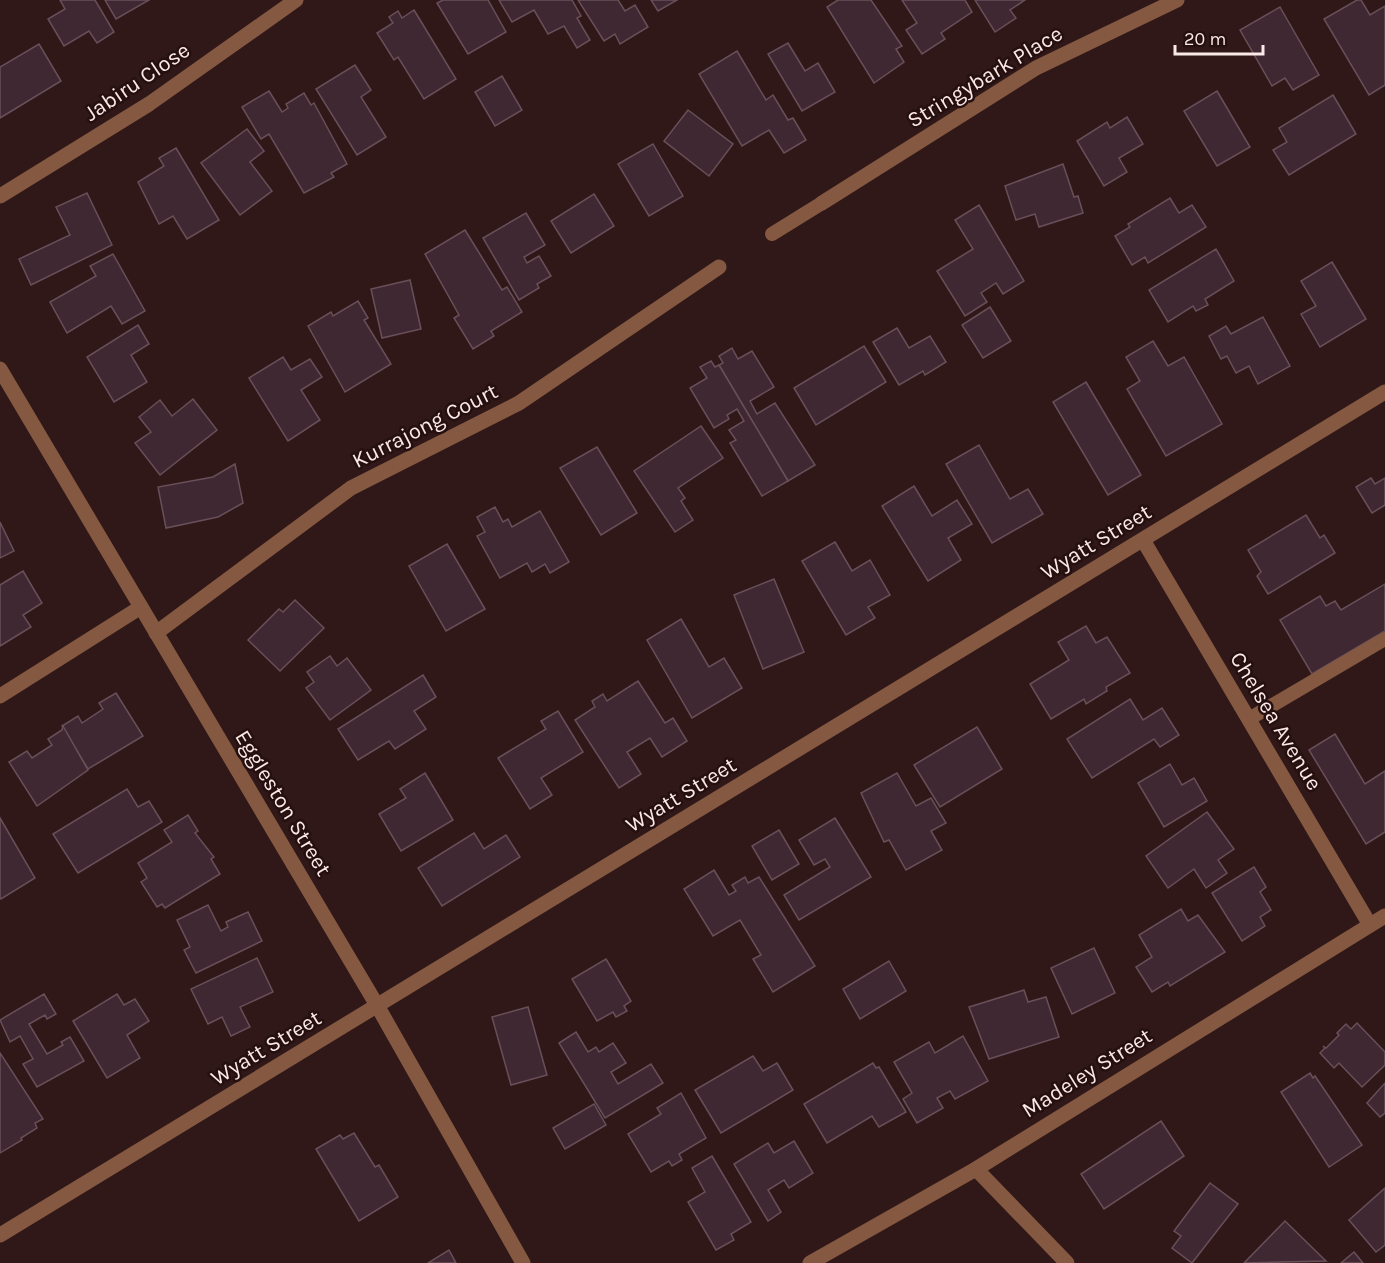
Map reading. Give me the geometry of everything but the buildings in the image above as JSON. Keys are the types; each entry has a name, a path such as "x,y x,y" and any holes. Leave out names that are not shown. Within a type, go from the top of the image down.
{"street":[{"name":"Jabiru Close","path":"0,196 149,104 296,0"},
{"name":"Stringybark Place","path":"822,203 1036,68 1177,0"},
{"name":"Kurrajong Court","path":"156,633 351,488 519,403 719,267"},
{"name":"Eggleston Street","path":"0,369 378,1007 522,1263"},
{"name":"Wyatt Street","path":"0,1235 1385,392"},
{"name":"Chelsea Avenue","path":"1143,540 1370,925"},
{"path":"0,696 141,607"},
{"name":"Madeley Street","path":"810,1263 976,1168 1385,916"},
{"path":"976,1168 1067,1263"}],"lane":[{"path":"772,234 822,203"},
{"path":"1249,719 1385,639"}]}
